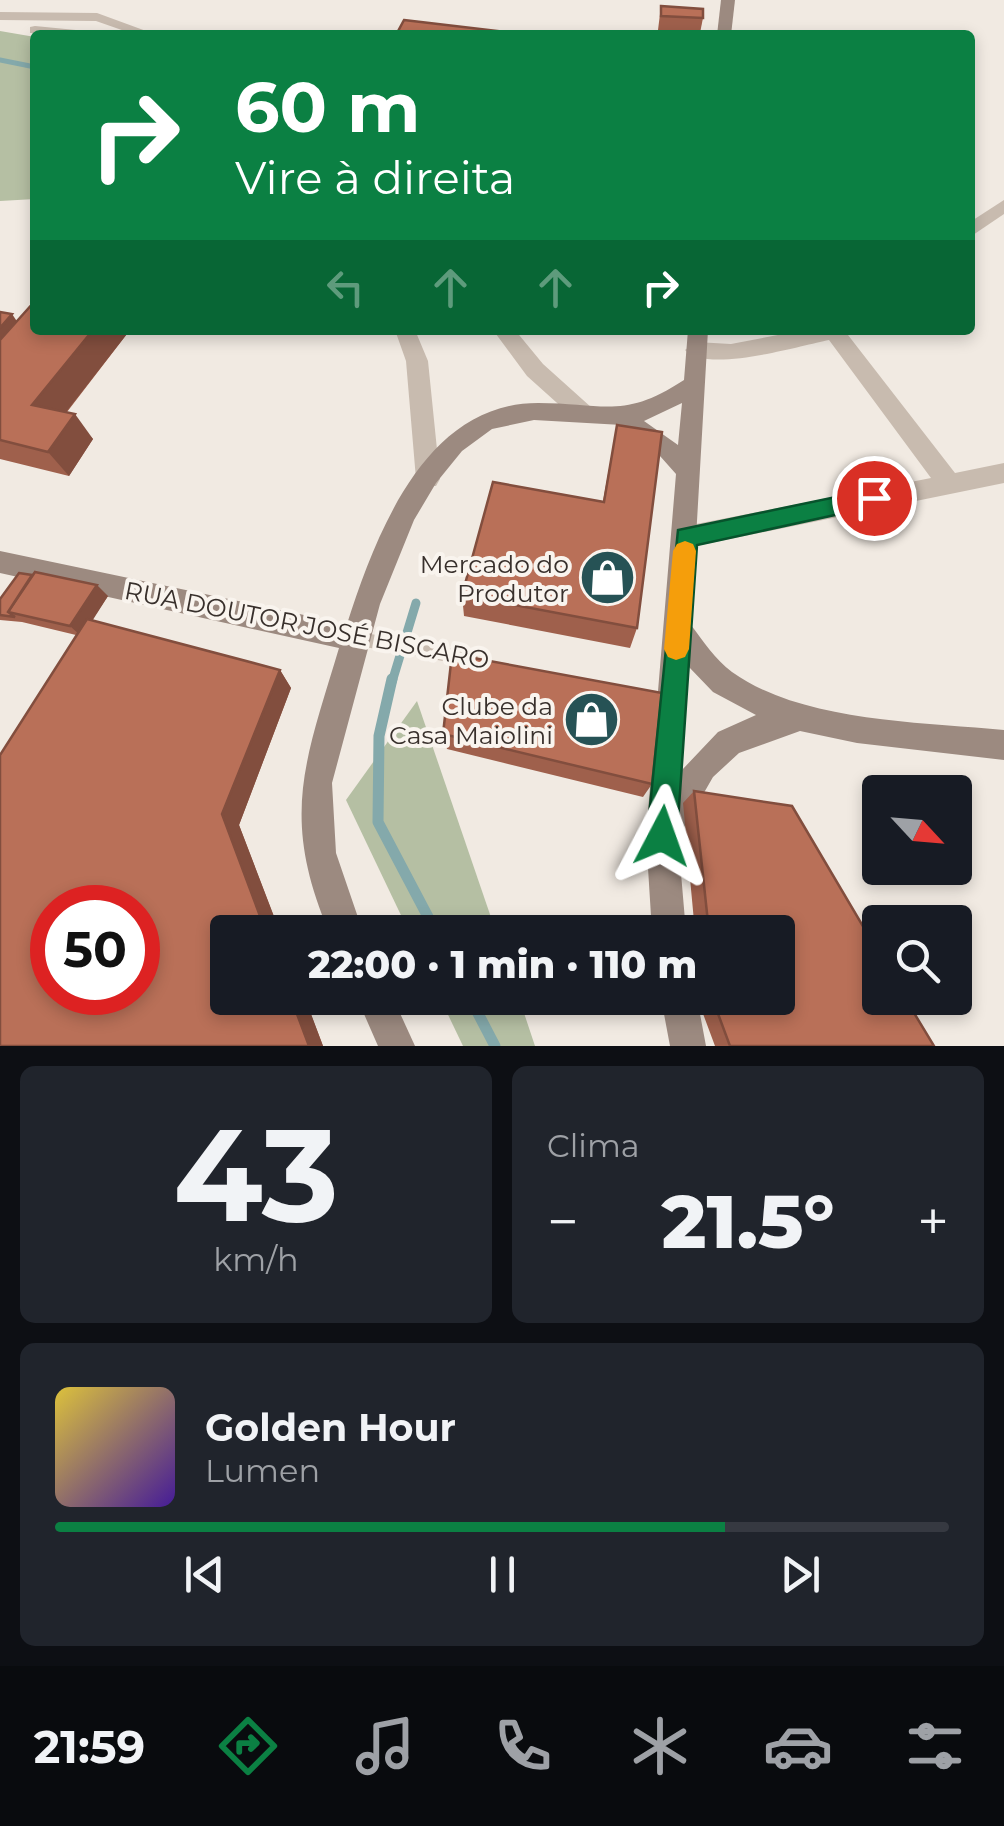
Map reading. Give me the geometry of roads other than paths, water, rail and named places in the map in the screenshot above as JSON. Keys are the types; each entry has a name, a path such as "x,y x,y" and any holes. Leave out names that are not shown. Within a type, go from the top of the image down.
{"main road":[{"path":"725,30 728,0"},
{"path":"668,915 662,836 667,694 678,630 686,537 697,340"},
{"path":"620,418 661,404 694,384"},
{"path":"338,915 322,880 314,798 402,518 442,457 466,433 487,422 538,410 620,418 660,441 690,474"},
{"name":"RUA DOUTOR JOSÉ BISCARO","path":"0,562 364,640"},
{"path":"678,630 703,664 725,684 795,718 1004,746"},
{"path":"662,836 706,758 730,738 795,718"},
{"path":"383,1015 397,1046"},
{"path":"682,1015 688,1046"}],"street":[{"path":"0,16 97,17 135,30"},
{"path":"0,32 30,31"},
{"path":"975,227 1004,205"},
{"path":"407,335 417,361 428,480"},
{"path":"506,335 535,370 584,414"},
{"path":"697,340 731,352 823,335"},
{"path":"841,335 948,483"},
{"path":"686,537 1004,473"}],"lane":[{"name":"RUA DOUTOR JOSÉ BISCARO","path":"364,640 496,664"}],"waterway":[{"path":"0,60 30,66"},
{"path":"392,682 416,603"},
{"path":"392,679 379,736 378,822 427,915"},
{"path":"479,1015 495,1046"}],"place":[{"name":"Mercado do Produtor","path":"608,578"},
{"name":"Clube da Casa Maiolini","path":"592,720"}]}
